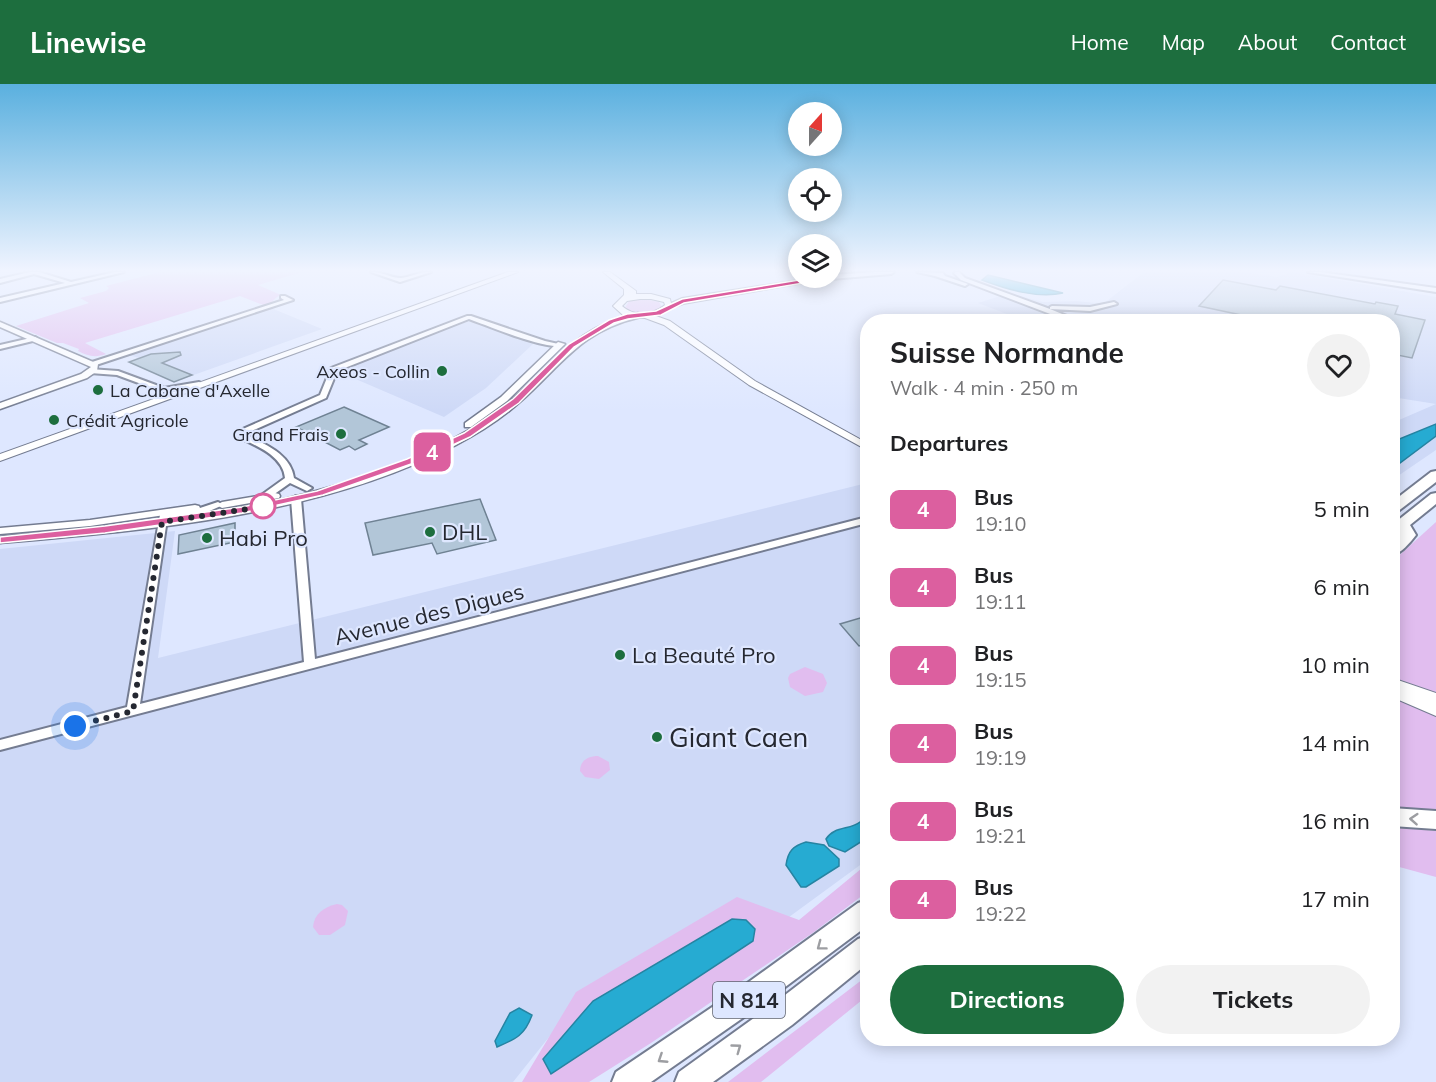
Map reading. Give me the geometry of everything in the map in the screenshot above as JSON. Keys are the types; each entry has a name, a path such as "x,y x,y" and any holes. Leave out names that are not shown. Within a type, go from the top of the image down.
{"highway":[{"path":"1400,503 1436,475"},
{"path":"1400,496 1417,489"},
{"path":"1400,526 1436,497"},
{"path":"1400,530 1408,535 1400,543"},
{"path":"1400,818 1436,820"},
{"name":"N 814","path":"626,1082 766,988 860,916"},
{"name":"N 814","path":"689,1082 782,1015 860,954"}],"main road":[{"path":"0,458 378,319"},
{"path":"342,332 380,319"},
{"path":"653,319 667,323 752,383 860,443"},
{"path":"665,319 667,323"},
{"path":"1400,686 1436,699"},
{"path":"1400,694 1436,710"}],"street":[{"path":"0,406 76,380 93,367 235,319"},
{"path":"290,478 286,464 271,452 239,434 322,396 334,369 465,319"},
{"path":"474,319 544,343 560,345"},
{"path":"0,531 90,523 263,498 307,488 402,456 457,432 504,399 560,345 603,319"},
{"path":"0,540 162,522 242,510 296,499 385,471 467,435 516,401 572,346 612,321 624,319"},
{"path":"0,324 93,367 115,372 157,389 169,391 208,381"},
{"path":"0,347 35,339"},
{"path":"290,478 307,488"},
{"path":"263,498 290,478"},
{"path":"296,499 310,664"},
{"path":"133,711 163,517 218,505"},
{"name":"Avenue des Digues","path":"0,745 860,522"}],"shaded area":[{"path":"40,319 166,319 85,343 106,354 98,356 85,354 78,351 79,349 57,343 16,326"},
{"path":"239,319 297,319 322,329 174,382 133,364 139,358 129,355"},
{"path":"458,319 534,343 486,388 444,417 330,368"},
{"path":"1400,319 1436,319 1436,404 1400,398"},
{"path":"1436,404 1436,450 1400,475 1400,420"},
{"path":"860,485 860,865 774,928 581,997 513,1082 0,1082 0,549 175,531 158,658"},
{"path":"1436,522 1436,693 1400,680 1400,555"},
{"path":"805,667 823,674 827,683 823,692 805,696 790,687 788,678 790,674"},
{"path":"1400,700 1436,714 1436,811 1400,809"},
{"path":"598,756 609,762 610,770 599,779 585,777 580,771 583,761"},
{"path":"1400,827 1436,831 1436,877 1400,867"},
{"path":"860,870 860,897 814,932 651,1043 589,1082 522,1082 576,992 737,897 799,920"},
{"path":"337,904 342,905 348,911 345,925 330,935 319,935 313,927 315,918 324,909"},
{"path":"860,981 860,1002 761,1082 728,1082"}],"water":[{"path":"1436,424 1436,436 1400,463 1400,439"},
{"path":"860,822 860,842 845,852 829,846 826,839 829,835"},
{"path":"806,842 824,845 839,859 839,866 806,887 801,887 786,865 792,850"},
{"path":"732,919 746,920 755,929 753,941 551,1074 543,1059 593,1001"},
{"path":"519,1008 532,1015 526,1027 515,1039 497,1047 495,1041 510,1013"}],"building":[{"path":"1400,319 1425,320 1412,358 1400,356"},
{"path":"180,352 181,355 162,363 192,375 174,382 129,362 151,354"},
{"name":"Grand Frais","path":"344,407 389,427 359,440 367,444 355,450 349,446 340,450 296,427"},
{"name":"DHL","path":"480,499 496,540 437,554 432,543 373,555 365,523"},
{"name":"Habi Pro","path":"235,523 235,542 178,554 179,535"},
{"path":"860,618 860,646 859,646 840,624"}],"bus line":[{"name":"4","path":"0,540 105,529 242,510 320,493 376,474 441,448 489,422 540,379 558,357 595,330 618,319"}],"place":[{"name":"Axeos - Collin","path":"442,371"},
{"name":"La Cabane d'Axelle","path":"98,390"},
{"name":"Crédit Agricole","path":"54,420"},
{"name":"Grand Frais","path":"341,434"},
{"name":"DHL","path":"430,532"},
{"name":"Habi Pro","path":"207,538"},
{"name":"La Beauté Pro","path":"620,655"},
{"name":"Giant Caen","path":"657,737"}],"route":[{"path":"75,726 133,711 162,522 267,506 263,506"}]}
